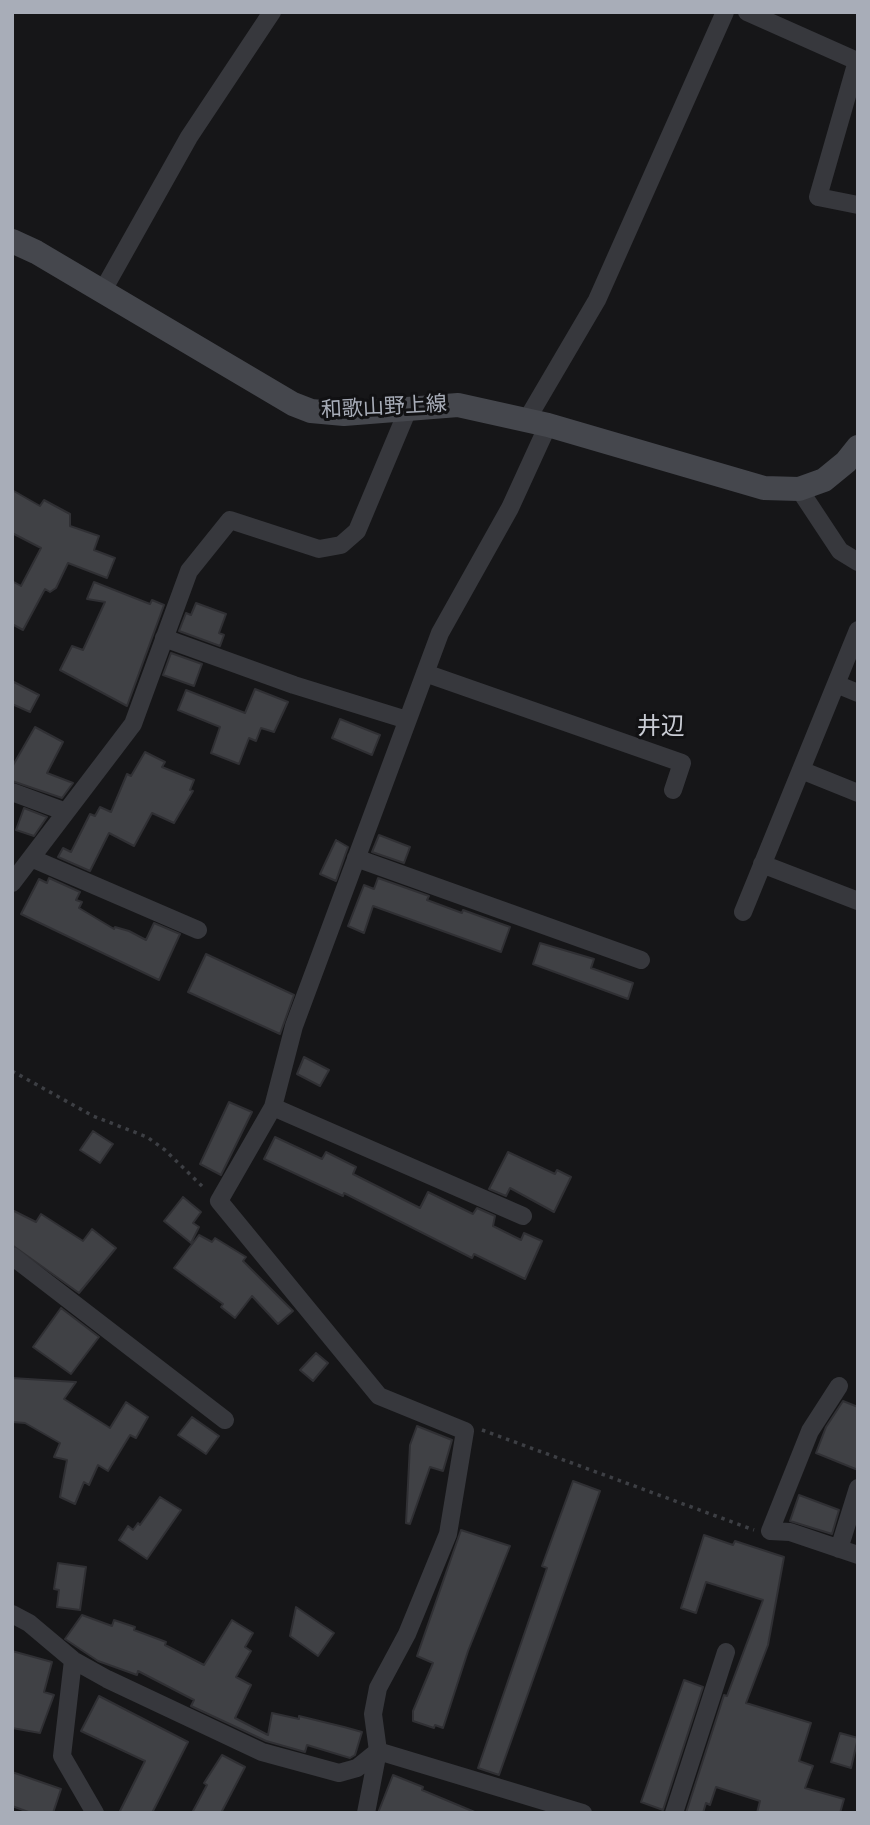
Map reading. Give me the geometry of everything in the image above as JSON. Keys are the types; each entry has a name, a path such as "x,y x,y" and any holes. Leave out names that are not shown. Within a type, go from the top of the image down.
{"main road":[{"name":"和歌山野上線","path":"12,241 293,404 311,411 344,414 458,405 537,423 764,488 799,489 824,480 858,447"}],"street":[{"path":"102,292 189,137 272,12"},
{"path":"366,1813 379,1751 373,1714 378,1688 407,1634 449,1534 465,1432 379,1396 219,1201 273,1107 294,1026 440,633 510,508 537,423 597,300 725,12"},
{"path":"747,12 857,61 818,197 858,205"},
{"path":"12,883 132,724 189,570 230,520 319,549 341,544 357,531 409,407"},
{"path":"799,489 839,551 858,562"},
{"path":"743,912 858,630"},
{"path":"164,638 294,685 407,720"},
{"path":"425,673 681,763 673,790"},
{"path":"836,684 858,693"},
{"path":"801,770 858,793"},
{"path":"12,792 66,812"},
{"path":"31,858 198,930"},
{"path":"356,858 641,960"},
{"path":"762,864 858,901"},
{"path":"273,1107 523,1216"},
{"path":"12,1256 225,1420"},
{"path":"839,1386 810,1431 770,1531 790,1532 858,1555"},
{"path":"839,1549 858,1488"},
{"path":"12,1614 29,1623 73,1660 107,1679 262,1752 339,1773 357,1769 379,1751"},
{"path":"674,1813 726,1652"},
{"path":"73,1660 62,1756 94,1813"},
{"path":"379,1751 583,1813"}],"path":[{"path":"12,1071 93,1116 147,1137 165,1150 219,1201"},
{"path":"465,1432 476,1428 752,1530 770,1531"}],"building":[{"path":"12,490 40,506 44,500 70,514 70,526 99,536 94,550 115,558 107,578 68,563 56,588 50,592 45,589 23,630 12,624 12,581 21,586 41,548 12,533"},
{"path":"94,582 150,604 152,600 164,605 127,706 60,670 72,646 83,650 105,602 87,599"},
{"path":"196,603 226,614 219,633 224,635 220,646 179,631 186,613 191,615"},
{"path":"171,653 202,664 194,686 163,675"},
{"path":"12,681 39,695 30,712 12,704"},
{"path":"255,689 288,702 274,732 261,728 256,741 249,738 239,764 211,753 220,727 178,710 186,690 245,713"},
{"path":"340,719 380,735 372,755 332,738"},
{"path":"35,727 63,742 47,773 73,783 62,798 12,781 12,767"},
{"path":"145,752 165,762 162,767 194,780 190,790 193,791 174,823 152,813 134,846 109,833 90,871 58,857 63,848 71,852 90,814 95,816 100,807 111,812 127,774 131,776"},
{"path":"24,808 47,817 34,836 16,830"},
{"path":"379,835 410,847 404,863 372,852"},
{"path":"336,840 348,847 336,881 320,874"},
{"path":"49,878 80,892 76,900 82,902 79,908 114,929 115,927 129,931 146,940 154,923 180,934 159,980 21,914 39,879 47,883"},
{"path":"378,878 429,896 427,900 462,913 463,910 510,927 501,952 373,906 364,933 348,926 364,885 374,889"},
{"path":"540,943 594,959 591,968 633,983 628,999 533,964"},
{"path":"206,954 294,995 280,1034 188,992"},
{"path":"304,1057 329,1070 320,1086 297,1074"},
{"path":"229,1102 252,1112 221,1175 200,1164"},
{"path":"93,1131 113,1144 100,1163 80,1150"},
{"path":"275,1137 322,1159 326,1152 356,1167 353,1174 420,1208 428,1192 473,1214 477,1208 495,1216 493,1226 521,1240 524,1233 542,1241 525,1279 474,1254 472,1258 344,1193 343,1196 264,1159"},
{"path":"508,1152 555,1174 557,1170 571,1177 554,1212 510,1188 506,1196 489,1189"},
{"path":"183,1197 201,1212 193,1223 199,1227 191,1243 164,1221"},
{"path":"12,1210 36,1222 41,1214 83,1241 92,1229 116,1248 79,1293 12,1245"},
{"path":"199,1235 212,1242 215,1238 246,1257 243,1261 293,1311 278,1324 252,1296 235,1318 221,1307 223,1304 174,1268"},
{"path":"61,1308 99,1337 71,1374 33,1347"},
{"path":"316,1353 328,1363 313,1381 300,1370"},
{"path":"12,1378 76,1382 64,1399 110,1428 126,1402 148,1417 136,1438 130,1435 108,1471 98,1465 89,1485 84,1482 75,1504 60,1497 67,1460 54,1457 60,1443 25,1423 12,1422"},
{"path":"843,1401 858,1407 858,1470 816,1453 826,1427"},
{"path":"192,1417 219,1436 206,1454 178,1435"},
{"path":"417,1426 452,1440 443,1471 430,1467 410,1524 406,1523 410,1445"},
{"path":"573,1481 600,1491 499,1775 478,1768 547,1568 542,1566"},
{"path":"799,1495 839,1510 832,1534 790,1521"},
{"path":"160,1497 181,1510 147,1559 119,1540 128,1526 133,1530 138,1523 140,1525"},
{"path":"461,1530 510,1546 468,1651 443,1728 435,1725 434,1728 413,1721 413,1711 433,1663 417,1656"},
{"path":"704,1535 733,1545 735,1541 784,1557 768,1645 746,1703 811,1723 799,1761 813,1766 805,1788 844,1799 840,1813 757,1813 760,1801 716,1787 710,1805 706,1803 703,1813 686,1813 724,1695 727,1696 763,1600 706,1582 696,1613 681,1608"},
{"path":"58,1563 86,1567 80,1610 57,1607 59,1590 54,1589"},
{"path":"296,1607 334,1633 318,1656 290,1636"},
{"path":"82,1615 112,1626 114,1620 135,1627 134,1630 166,1642 165,1645 204,1665 232,1620 253,1633 245,1647 251,1651 236,1677 251,1685 235,1718 268,1735 272,1713 299,1719 299,1716 362,1732 355,1755 350,1758 307,1745 305,1752 266,1741 191,1706 194,1700 138,1671 137,1675 98,1661 65,1639"},
{"path":"12,1651 52,1662 44,1692 54,1695 40,1733 12,1728"},
{"path":"684,1680 703,1687 663,1810 641,1802"},
{"path":"99,1696 188,1742 152,1813 119,1813 145,1761 81,1731"},
{"path":"840,1733 858,1738 851,1768 831,1762"},
{"path":"222,1755 245,1767 221,1813 192,1813 207,1785 204,1783"},
{"path":"12,1772 61,1789 53,1813 31,1813 12,1806"},
{"path":"393,1775 423,1787 422,1790 477,1813 378,1813"}],"district":[{"name":"井辺","path":"661,728"}]}
